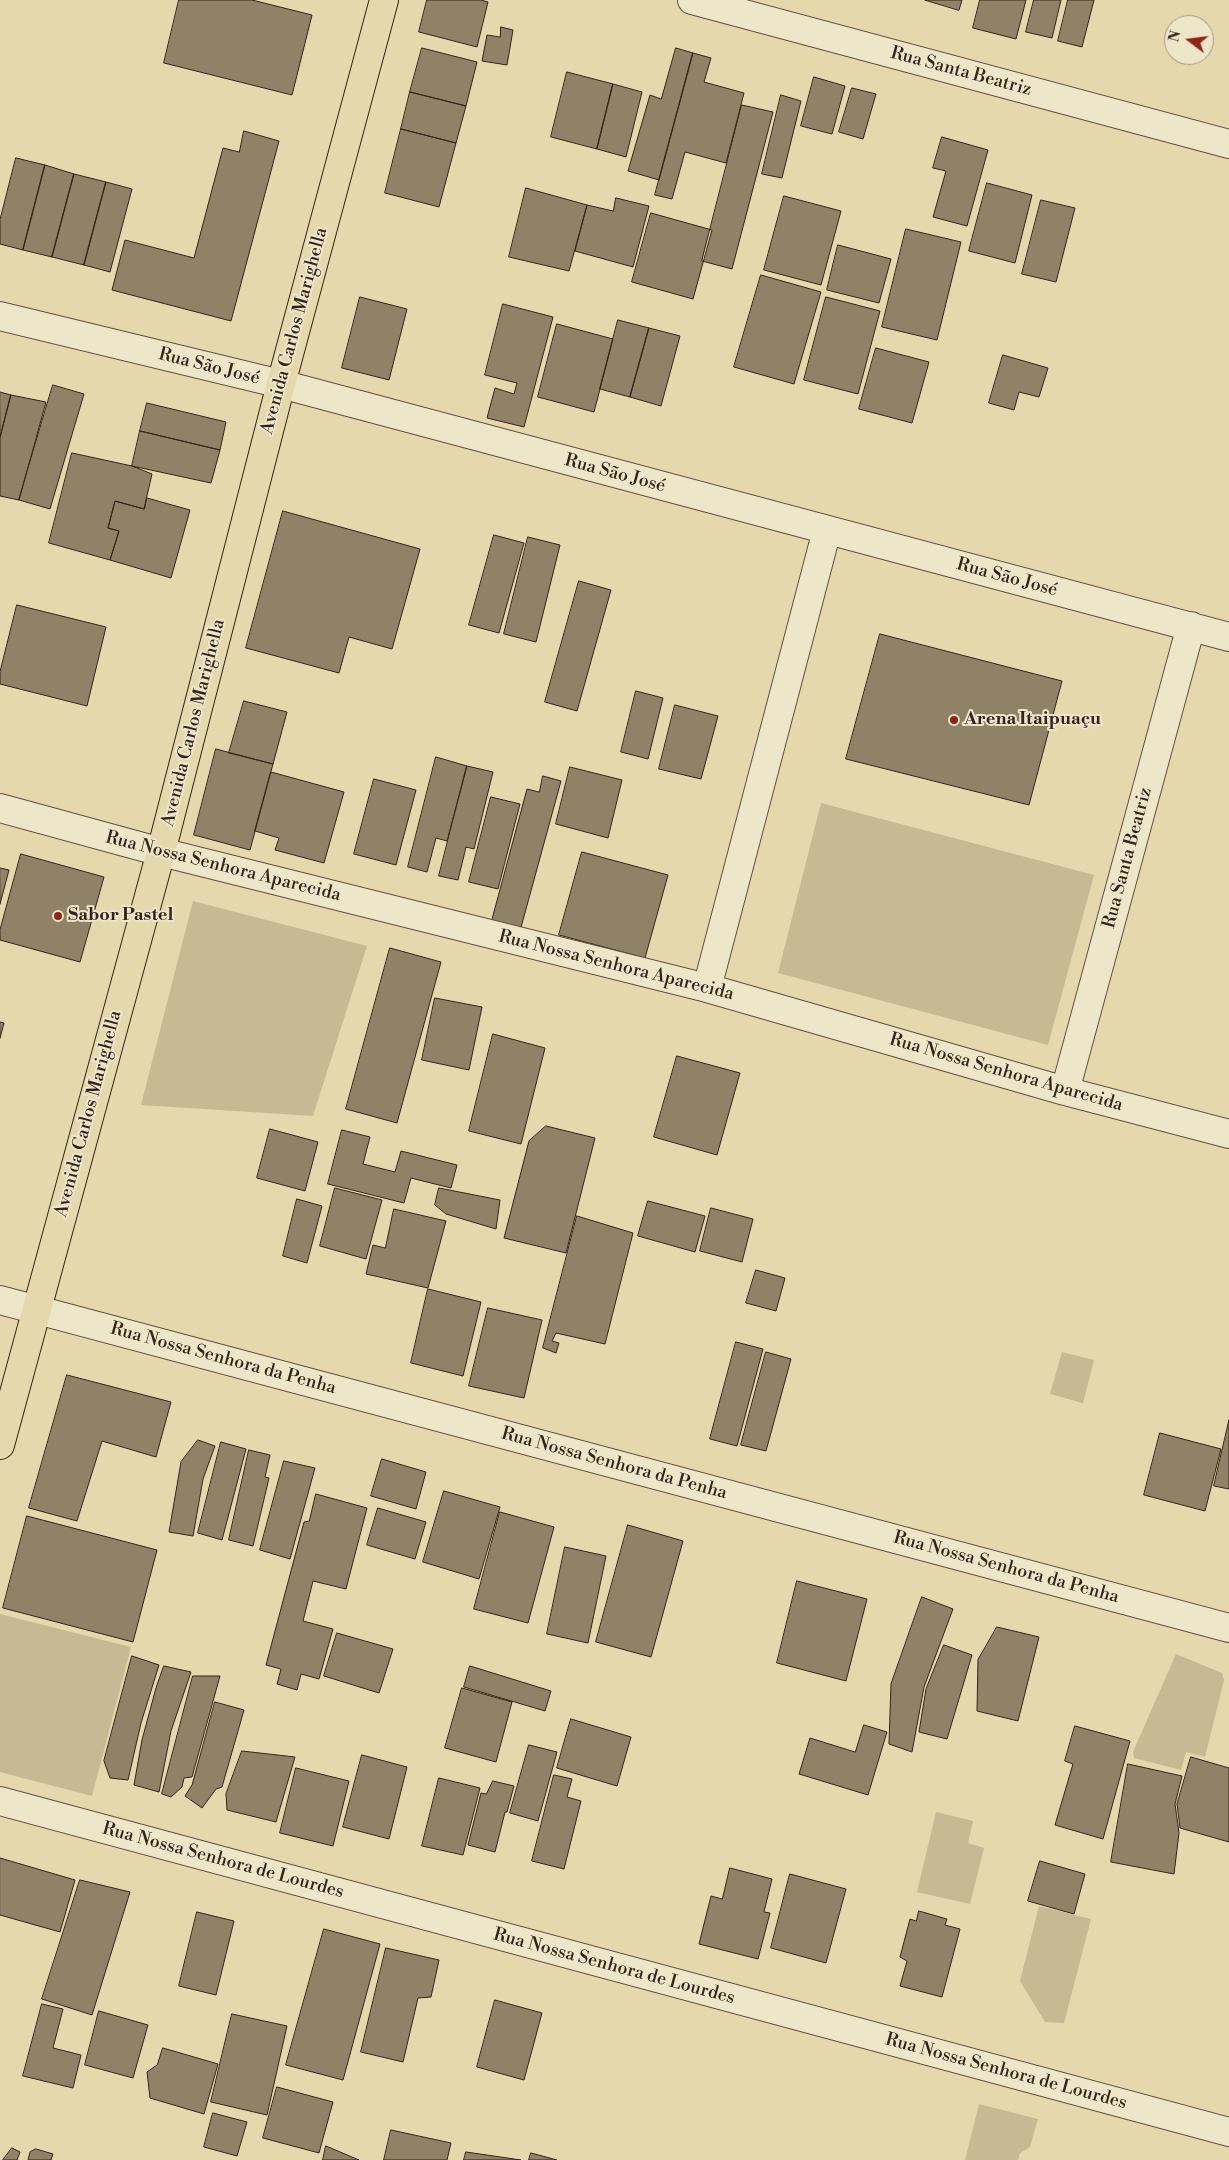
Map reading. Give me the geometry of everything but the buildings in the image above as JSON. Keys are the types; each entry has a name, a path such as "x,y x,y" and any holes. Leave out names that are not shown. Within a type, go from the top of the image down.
{"main road":[{"name":"Avenida Carlos Marighella","path":"0,1445 161,852 281,384 384,0"}],"street":[{"name":"Rua Santa Beatriz","path":"692,0 1229,144"},
{"name":"Rua São José","path":"0,316 281,384 1229,637"},
{"path":"707,988 827,530"},
{"name":"Rua Santa Beatriz","path":"1065,1091 1191,626"},
{"name":"Rua Nossa Senhora Aparecida","path":"0,808 161,852 707,988 1065,1091 1229,1134"},
{"name":"Rua Nossa Senhora da Penha","path":"0,1300 1229,1628"},
{"name":"Rua Nossa Senhora de Lourdes","path":"0,1801 1229,2132"}],"shaded area":[{"path":"821,803 1094,875 1048,1045 778,973"},
{"path":"193,901 367,946 313,1116 141,1105"},
{"path":"1062,1352 1094,1360 1083,1403 1050,1394"},
{"path":"0,1614 131,1647 92,1796 0,1772"},
{"path":"1176,1654 1222,1673 1224,1680 1205,1757 1186,1752 1181,1770 1134,1758 1133,1752"},
{"path":"936,1812 973,1821 968,1843 984,1848 970,1904 917,1892"},
{"path":"1039,1906 1091,1919 1064,2023 1045,2022 1020,1981"},
{"path":"979,2104 1038,2119 1030,2147 1020,2153 1018,2160 965,2160"}],"place":[{"name":"Arena Itaipuaçu","path":"954,720"},
{"name":"Sabor Pastel","path":"58,916"}]}
